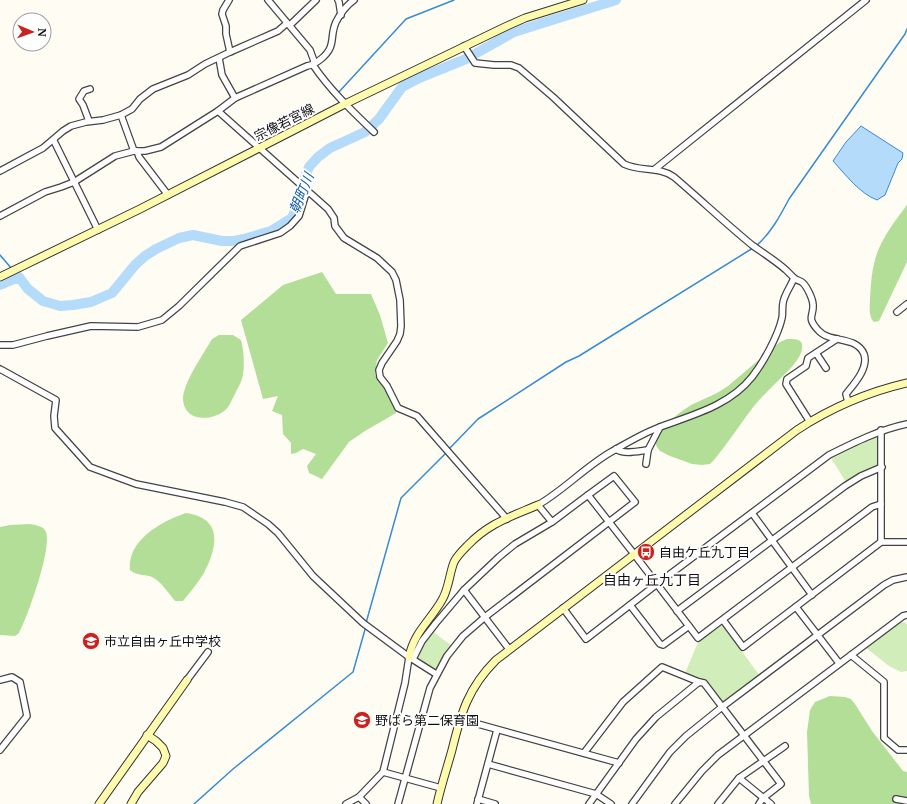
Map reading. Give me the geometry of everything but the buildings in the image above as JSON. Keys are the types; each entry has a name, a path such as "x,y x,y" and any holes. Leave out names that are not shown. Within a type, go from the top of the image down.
{"street":[{"path":"229,0 222,14 226,26 226,34 230,52"},
{"path":"268,0 310,50 314,65 318,72 345,104 374,132"},
{"path":"0,171 43,148 54,141 63,131 71,126 121,115 132,109 140,99 153,89 188,75 205,64 258,39 275,33 316,0"},
{"path":"338,0 341,15"},
{"path":"1,214 45,192 74,182 115,156 161,147 218,111 235,98 307,66 314,65 326,55 331,48 336,23 349,4 354,0"},
{"name":"宗像若宮線","path":"0,277 98,230 345,104 464,46 525,18 583,0"},
{"path":"655,169 866,0"},
{"path":"464,46 475,63 511,65 519,68 553,97 624,164 631,168 655,169 668,172 752,244 803,284 814,306 811,316 812,323 819,331 837,339 850,342 861,349 866,361 853,386 846,394 848,402"},
{"path":"219,58 222,75 235,98"},
{"path":"89,121 79,98 84,91 90,89"},
{"path":"218,111 328,210 334,218 335,226 344,238 377,258 392,272 396,280 400,300 401,326 397,341 379,370 380,377 387,386 398,408 416,416 507,519"},
{"path":"121,115 139,157 168,195"},
{"path":"54,141 98,230"},
{"path":"0,345 14,345 91,326 138,327 162,320 179,306 240,246 280,233 290,226 298,216 307,190"},
{"path":"346,804 359,797 383,772 411,658 412,646 416,637 439,605 446,592 455,560 463,550 482,531 495,523 538,505 616,449 643,434 709,410 741,389 752,377 778,331 782,317 783,302 794,278"},
{"path":"897,312 907,304"},
{"path":"810,422 786,384 787,379 806,366 808,358 837,339"},
{"path":"816,353 826,368"},
{"path":"0,369 56,400 54,416 55,428 90,467 136,484 243,507 268,524 278,533 313,576 363,623 411,658 436,674"},
{"path":"437,804 466,701 475,684 486,670 509,649 777,444 810,422 848,402 907,383"},
{"path":"563,608 586,639 657,584 829,456 881,430 907,424"},
{"path":"646,464 648,450 660,427"},
{"path":"881,430 881,542"},
{"path":"616,449 618,451 635,452 648,450"},
{"path":"678,611 845,486 861,476 882,467"},
{"path":"398,804 430,688 436,674 447,656 463,636 635,502 614,476 552,522 515,544 464,590 422,641 411,658"},
{"path":"588,495 698,638 872,507 881,504"},
{"path":"538,505 552,522"},
{"path":"752,513 812,595"},
{"path":"723,620 743,647 881,542 907,542"},
{"path":"632,804 670,752 686,736 722,707 884,585 893,580 907,577"},
{"path":"464,590 509,649"},
{"path":"630,605 660,644 663,644 689,626"},
{"path":"796,607 839,663"},
{"path":"675,804 702,771 718,756 839,663 907,615"},
{"path":"99,804 147,735 208,652"},
{"path":"851,655 884,682 884,738 898,750 907,750"},
{"path":"584,753 623,702 662,667 699,682 704,682 781,784 763,798 759,804"},
{"path":"0,680 12,677 20,682 27,716 0,750"},
{"path":"589,804 636,739 656,717 699,682"},
{"path":"460,719 619,763"},
{"path":"495,804 478,802 497,730"},
{"path":"131,804 138,792 163,763 166,756 163,748 147,735"},
{"path":"718,804 740,778 785,746"},
{"path":"488,764 596,794 611,804"},
{"path":"383,772 441,788"},
{"path":"740,778 771,804"},
{"path":"359,797 366,804"},
{"path":"896,799 907,801"}],"green space":[{"path":"907,205 907,262 879,321 874,322 870,314 870,304 873,268 876,256 887,233"},
{"path":"322,272 336,294 371,294 380,315 388,343 377,360 375,375 389,391 396,413 349,442 322,479 309,473 307,466 316,454 303,449 291,454 291,443 283,434 282,415 272,411 278,396 263,399 241,320 283,285"},
{"path":"219,335 233,335 241,340 244,360 242,379 226,410 212,417 199,417 188,412 184,406 184,392 199,360 212,339"},
{"path":"787,339 798,340 801,342 802,351 799,358 754,406 710,464 692,464 660,451 654,440 656,433 691,405 717,393 728,386 780,342"},
{"path":"877,434 879,435 879,464 846,482 831,458"},
{"path":"186,513 198,516 212,527 214,544 209,563 202,577 183,601 175,601 155,579 130,570 131,559 134,550 148,533 167,521"},
{"path":"30,524 37,525 45,530 47,541 46,553 33,598 19,633 15,636 0,635 0,527"},
{"path":"904,622 907,624 907,671 901,672 889,666 865,647 895,624"},
{"path":"723,625 759,675 722,704 705,681 685,673 699,640"},
{"path":"432,631 452,646 434,671 417,659 420,648"},
{"path":"830,696 851,699 872,731 903,771 907,772 907,804 811,804 809,796 807,732 810,710 815,702"}],"water":[{"path":"861,126 903,153 902,159 898,163 885,195 877,200 864,193 833,161 846,142"}],"waterway":[{"path":"338,93 406,19 454,0"},
{"name":"朝町川","path":"0,285 19,277 28,289 43,301 60,306 91,302 112,293 135,265 145,256 179,238 193,235 222,241 234,241 271,231 292,218 298,204 309,167 318,157 330,148 365,132 379,119 402,87 419,78 466,59 514,32 616,0"},
{"path":"756,246 771,230 789,199 905,34 907,29"},
{"path":"449,449 478,419 566,362 579,356 753,248"},
{"path":"0,255 12,269"},
{"name":"朝町川","path":"16,273 19,277"},
{"path":"366,623 401,498 447,452"},
{"path":"194,804 233,769 353,672 366,626"}],"place":[{"name":"自由ケ丘九丁目","path":"646,552"},
{"name":"市立自由ヶ丘中学校","path":"91,641"},
{"name":"野ばら第二保育園","path":"362,720"}],"district":[{"name":"自由ヶ丘九丁目","path":"652,579"}]}
